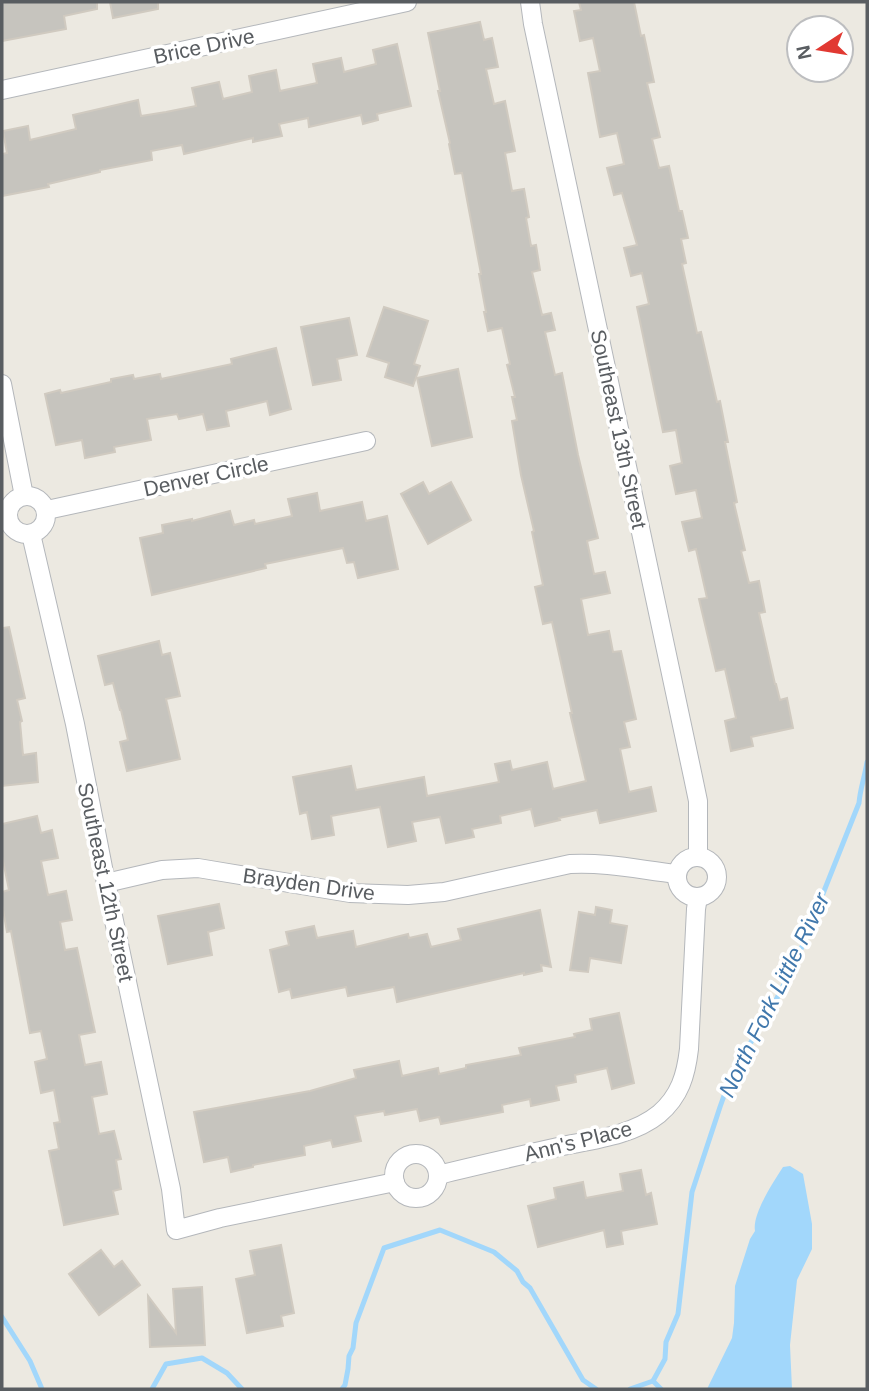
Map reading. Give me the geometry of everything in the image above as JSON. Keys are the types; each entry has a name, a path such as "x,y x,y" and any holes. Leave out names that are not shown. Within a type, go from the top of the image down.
{"street":[{"name":"Brice Drive","path":"2,90 407,2"},
{"name":"Southeast 13th Street","path":"530,2 698,801 698,857"},
{"path":"2,384 24,496"},
{"name":"Denver Circle","path":"47,510 366,441"},
{"path":"24,496 37,498 47,510 46,523 31,534 20,533 10,524 9,509 13,502 24,496"},
{"name":"Southeast 12th Street","path":"31,534 75,724 171,1189 176,1230 220,1218 394,1182"},
{"path":"698,857 708,860 718,875 713,889 707,895 698,897 686,894 679,886 677,874 684,862 698,857"},
{"name":"Brayden Drive","path":"106,883 162,870 198,868 350,893 408,895 444,892 570,864 610,864 677,874"},
{"name":"Ann's Place","path":"438,1175 619,1133 648,1122 667,1106 677,1094 687,1070 698,897"},
{"path":"415,1154 428,1158 434,1164 438,1175 433,1191 421,1198 407,1197 394,1182 396,1168 402,1159 415,1154"}],"water":[{"path":"790,1166 803,1174 812,1224 812,1249 797,1280 790,1345 792,1389 707,1389 732,1338 735,1286 755,1231 757,1216 764,1198 783,1167"}],"building":[{"path":"2,2 97,2 97,9 64,16 66,29 2,41"},
{"path":"110,2 158,2 158,9 113,18"},
{"path":"579,2 634,2 641,36 644,35 654,82 647,83 660,137 652,139 659,168 669,166 679,211 682,211 688,238 681,239 686,263 682,264 697,333 701,332 717,402 720,401 737,502 734,503 745,550 741,551 749,583 759,581 765,612 759,613 775,684 780,700 787,698 793,728 751,737 753,746 731,751 725,721 736,718 725,669 716,671 699,599 707,598 696,549 689,551 682,522 702,518 696,490 676,494 670,466 682,463 676,430 663,432 637,307 649,304 642,273 631,276 624,248 637,245 622,193 614,195 607,168 624,164 617,133 600,137 588,73 600,71 593,38 580,41 574,11 581,10"},
{"path":"480,22 484,40 492,38 498,67 486,69 494,104 505,101 515,151 505,153 512,191 524,189 531,246 536,245 540,270 532,272 542,315 551,313 555,330 545,332 555,375 562,373 598,538 587,541 594,574 605,572 610,593 581,599 588,635 609,631 613,652 621,651 636,719 624,722 630,747 620,749 629,792 651,787 656,811 600,823 597,810 535,826 531,809 500,816 501,823 472,829 474,837 446,843 440,817 412,822 416,841 388,847 380,807 331,816 334,835 312,839 307,812 300,814 293,777 351,766 356,790 424,777 427,796 499,782 495,764 510,761 512,770 547,762 553,789 586,781 552,622 543,624 535,587 543,585 512,421 517,420 512,397 515,397 507,365 510,364 502,328 488,331 481,274 462,173 455,174 428,33"},
{"path":"397,44 411,106 377,114 378,120 363,124 361,115 309,127 308,118 279,124 282,136 253,142 253,138 184,154 182,145 151,151 152,160 100,170 48,184 49,187 2,196 2,154 7,153 3,131 28,126 30,140 76,129 73,115 138,100 141,116 196,106 192,88 219,82 223,99 252,92 249,76 276,70 280,91 317,83 313,64 341,58 344,72 376,64 373,50"},
{"path":"384,307 428,321 414,364 420,366 413,386 385,377 389,363 367,356"},
{"path":"349,318 357,355 337,359 341,380 313,385 301,327"},
{"path":"276,348 291,409 270,415 267,401 226,411 229,426 207,430 203,414 179,419 177,414 147,419 151,440 114,447 115,452 85,458 82,440 56,445 45,394 60,390 61,393 133,375 134,379 160,374 161,379 232,364 231,359"},
{"path":"458,369 472,437 432,446 417,378"},
{"path":"423,482 429,494 451,482 471,520 428,544 401,494"},
{"path":"317,493 320,511 362,502 366,521 387,516 398,569 358,578 354,562 347,563 343,548 265,564 266,568 152,595 140,538 163,533 162,525 192,521 230,511 234,525 254,520 255,524 292,516 288,499"},
{"path":"9,627 25,698 17,700 22,721 23,755 36,753 38,782 2,786 2,628"},
{"path":"159,641 162,655 170,653 180,696 166,699 180,759 127,771 120,742 128,740 121,710 113,683 105,685 98,656"},
{"path":"37,816 41,833 52,830 58,858 41,861 48,895 66,891 72,920 60,922 65,950 77,948 95,1032 79,1035 85,1065 101,1062 107,1094 92,1097 99,1134 114,1131 121,1159 116,1160 121,1189 113,1191 118,1214 64,1225 49,1151 59,1149 54,1123 60,1122 54,1090 41,1093 35,1062 47,1059 41,1031 30,1033 11,931 7,932 2,904 2,892 9,890 2,856 2,824"},
{"path":"219,904 224,928 208,932 212,955 168,964 158,916"},
{"path":"596,907 612,910 610,923 627,926 621,963 590,958 588,972 570,970 579,912 595,915"},
{"path":"540,910 551,967 541,965 542,971 397,1002 394,987 348,996 346,987 292,998 290,989 279,992 270,950 289,945 286,932 314,926 317,938 353,931 356,947 408,934 409,938 427,934 431,947 461,940 458,929"},
{"path":"619,1013 634,1083 612,1089 607,1068 575,1075 576,1082 556,1086 559,1100 531,1106 530,1099 502,1105 503,1112 441,1124 439,1117 420,1121 417,1109 385,1115 384,1111 355,1116 361,1141 333,1147 331,1140 304,1146 305,1155 231,1172 228,1157 204,1162 194,1112 310,1091 356,1078 354,1070 399,1061 402,1076 438,1068 439,1074 466,1068 466,1065 521,1055 519,1048 575,1037 574,1034 592,1030 590,1019"},
{"path":"641,1170 646,1195 651,1193 657,1224 621,1231 623,1244 607,1247 604,1230 538,1247 528,1206 556,1199 554,1188 583,1182 586,1198 623,1191 620,1174"},
{"path":"281,1245 294,1313 281,1316 283,1326 247,1333 236,1279 255,1275 250,1251"},
{"path":"101,1250 114,1267 122,1261 140,1285 99,1315 69,1274"},
{"path":"202,1287 205,1345 150,1347 148,1296 176,1333 173,1289"}],"waterway":[{"name":"North Fork Little River","path":"653,1381 665,1359 666,1342 678,1314 692,1192 720,1107 731,1076 797,959 859,803 867,762"},
{"path":"342,1389 353,1348 356,1323 384,1248 440,1230 494,1252 517,1271 530,1288 583,1380 596,1389"},
{"path":"2,1317 30,1361 42,1389"},
{"path":"152,1389 166,1364 202,1358 227,1373 242,1389"},
{"name":"North Fork Little River","path":"653,1381 661,1389"},
{"path":"630,1389 653,1381"}]}
